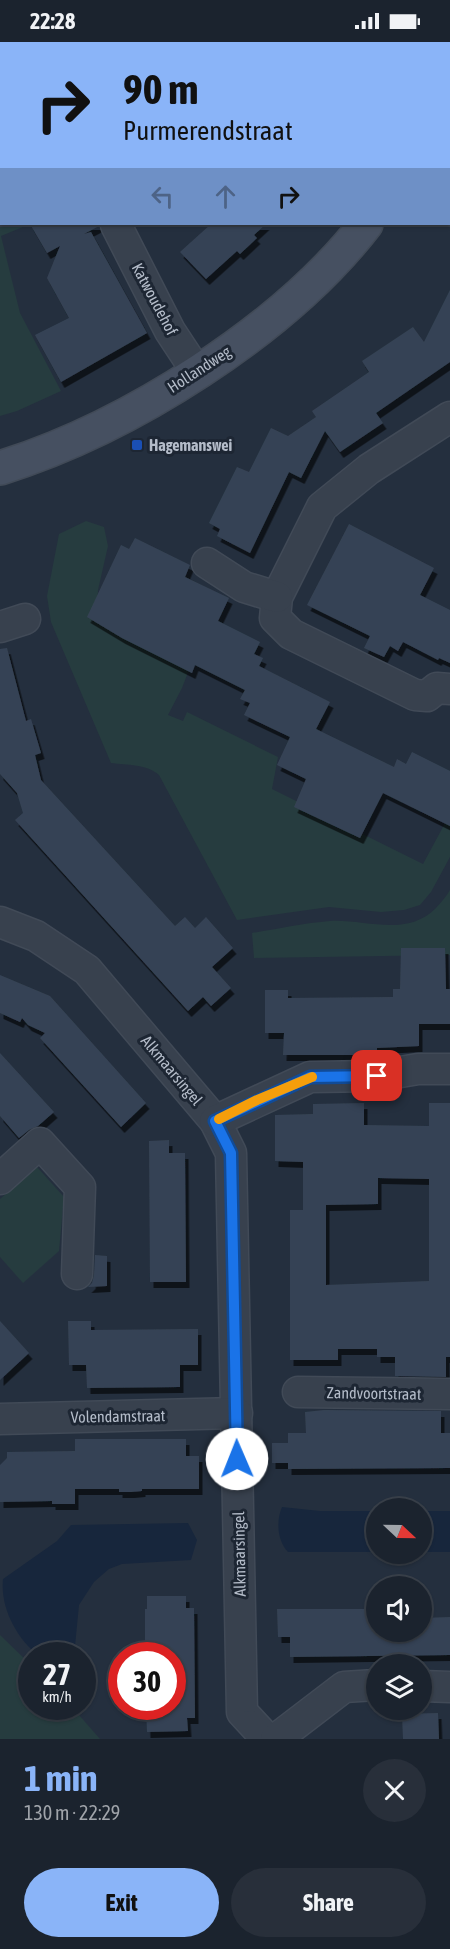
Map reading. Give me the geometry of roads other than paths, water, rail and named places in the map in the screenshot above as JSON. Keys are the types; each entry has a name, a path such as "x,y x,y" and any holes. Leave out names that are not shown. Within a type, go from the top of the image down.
{"street":[{"name":"Katwoudehof","path":"117,225 170,331 197,372"},
{"name":"Hollandweg","path":"0,468 92,431 145,404 197,372 254,333 308,287 365,225"},
{"path":"450,417 369,469 322,507 277,597 275,618 291,634 415,695 427,696 437,688 450,689"},
{"path":"207,563 244,587 277,597"},
{"name":"Alkmaarsingel","path":"0,922 36,936 87,970 215,1121 231,1153 242,1712 267,1739"},
{"path":"215,1121 310,1077 377,1076 418,1069 450,1069"},
{"path":"0,1179 40,1143 80,1187 77,1274"},
{"name":"Zandvoortstraat","path":"298,1392 450,1394"},
{"name":"Volendamstraat","path":"0,1419 237,1413"},
{"path":"276,1739 344,1687 366,1686"},
{"path":"432,1686 450,1687"}],"water":[{"path":"282,1507 320,1511 366,1511 366,1552 288,1552 282,1542 279,1518"},
{"path":"432,1511 450,1511 450,1552 432,1552"},
{"path":"188,1523 197,1540 191,1560 122,1564 109,1569 94,1582 79,1605 75,1642 25,1642 7,1612 3,1579 57,1541 71,1525"}],"place":[{"name":"Hagemanswei","path":"137,445"}]}
